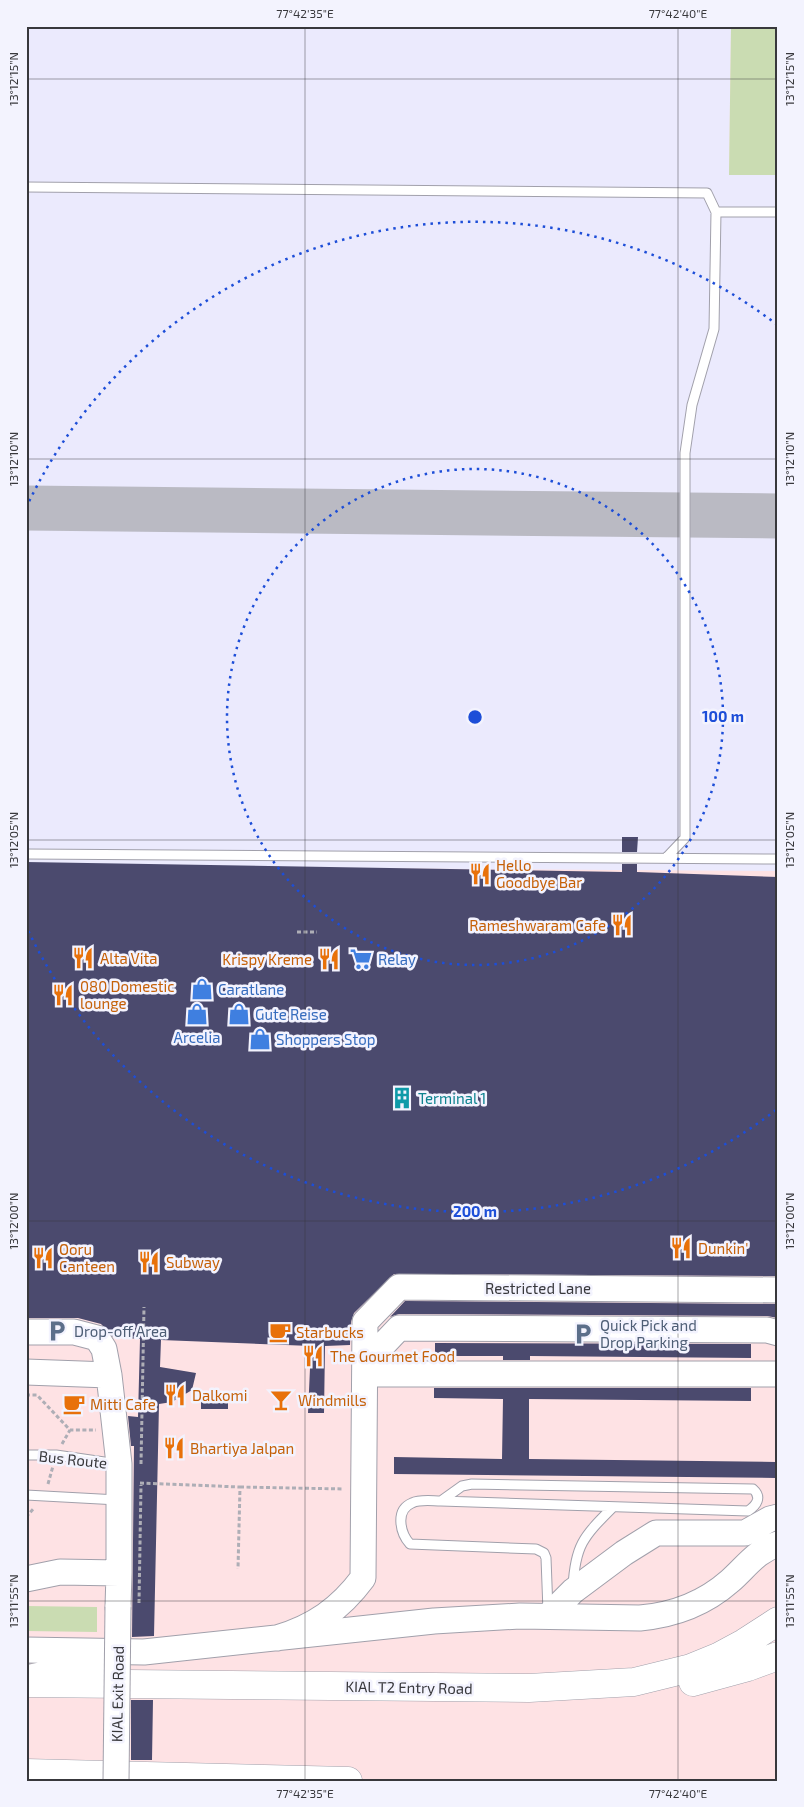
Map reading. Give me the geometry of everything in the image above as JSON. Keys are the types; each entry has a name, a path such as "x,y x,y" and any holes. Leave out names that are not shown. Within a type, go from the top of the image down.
{"main road":[{"name":"Restricted Lane","path":"277,1638 324,1618 352,1593 363,1578 365,1490 364,1322 399,1287 778,1290"},
{"path":"778,1333 767,1330 399,1328 380,1348 365,1374 778,1374"},
{"name":"KIAL Exit Road","path":"26,1332 74,1332 97,1338 104,1349 110,1374 114,1430 130,1465 119,1500 116,1781"},
{"path":"26,1372 110,1374"},
{"path":"548,1616 573,1591 624,1553 656,1533 745,1533 770,1519 778,1517"},
{"path":"26,1678 144,1652 434,1621 548,1616 640,1618 674,1612 706,1599 732,1580 758,1553 778,1544"},
{"path":"26,1563 60,1572"},
{"path":"26,1579 60,1572 119,1573"},
{"name":"KIAL T2 Entry Road","path":"26,1683 529,1688 634,1682 663,1676 718,1657 778,1621"},
{"path":"26,1650 144,1652"},
{"path":"529,1688 601,1690 656,1687 716,1677 778,1656"},
{"path":"26,1773 348,1781"}],"lane":[{"path":"26,187 707,193 716,212 714,329 692,405 685,453 685,838 666,858"},
{"path":"716,212 778,212"},
{"path":"26,854 778,859"},
{"name":"Bus Route","path":"26,1455 56,1455 130,1465"},
{"path":"440,1501 462,1486 472,1484 753,1489 757,1493 756,1507 748,1511 440,1501 410,1503 404,1510 400,1522 402,1536 410,1544 536,1549 544,1553 546,1558 548,1616"},
{"path":"26,1495 119,1500"},
{"path":"573,1591 577,1551 584,1537 612,1508"}],"path":[{"path":"297,932 317,932"},
{"path":"130,1465 142,1430 144,1307"},
{"path":"26,1395 37,1395 70,1430 142,1430"},
{"path":"26,1517 45,1496 56,1455 70,1430"},
{"path":"141,1476 140,1485 365,1490"},
{"path":"238,1569 240,1487"}],"shaded area":[{"path":"26,26 778,26 778,1781 26,1781"},
{"path":"26,26 731,26 729,174 778,175 778,871 26,866"}],"green space":[{"path":"731,26 778,26 778,175 729,175"},
{"path":"26,1606 97,1607 97,1632 26,1631"}],"building":[{"path":"622,837 638,837 637,852 622,852"},
{"name":"Terminal 1","path":"26,862 622,872 622,864 637,864 637,872 778,877 778,1276 394,1274 354,1313 351,1322 350,1345 325,1346 324,1413 308,1413 311,1346 161,1340 160,1367 196,1373 192,1390 172,1402 159,1404 154,1636 132,1637 134,1446 131,1446 128,1416 138,1417 140,1339 113,1337 101,1324 78,1318 26,1318"},
{"path":"405,1301 778,1304 778,1318 767,1316 399,1314 390,1317"},
{"path":"435,1343 751,1344 751,1358 530,1356 530,1360 503,1360 503,1356 435,1356"},
{"path":"434,1388 751,1388 751,1401 529,1399 529,1459 776,1462 776,1478 394,1474 394,1457 502,1459 503,1399 434,1398"},
{"path":"201,1396 228,1396 228,1409 201,1409"},
{"path":"131,1700 153,1700 152,1760 131,1760"}],"taxiway":[{"path":"26,508 778,516"}],"place":[{"name":"Hello Goodbye Bar","path":"480,874"},
{"name":"Rameshwaram Cafe","path":"622,925"},
{"name":"Alta Vita","path":"83,958"},
{"name":"Krispy Kreme","path":"329,959"},
{"name":"Relay","path":"361,959"},
{"name":"Caratlane","path":"202,989"},
{"name":"080 Domestic lounge","path":"63,995"},
{"name":"Arcelia","path":"197,1014"},
{"name":"Gute Reise","path":"239,1014"},
{"name":"Shoppers Stop","path":"260,1039"},
{"name":"Terminal 1","path":"402,1098"},
{"name":"Dunkin'","path":"681,1248"},
{"name":"Ooru Canteen","path":"43,1258"},
{"name":"Subway","path":"149,1262"},
{"name":"Drop-off Area","path":"57,1331"},
{"name":"Starbucks","path":"280,1332"},
{"name":"Quick Pick and Drop Parking","path":"583,1334"},
{"name":"The Gourmet Food","path":"313,1356"},
{"name":"Dalkomi","path":"175,1395"},
{"name":"Windmills","path":"281,1400"},
{"name":"Mitti Cafe","path":"74,1404"},
{"name":"Bhartiya Jalpan","path":"174,1448"}]}
